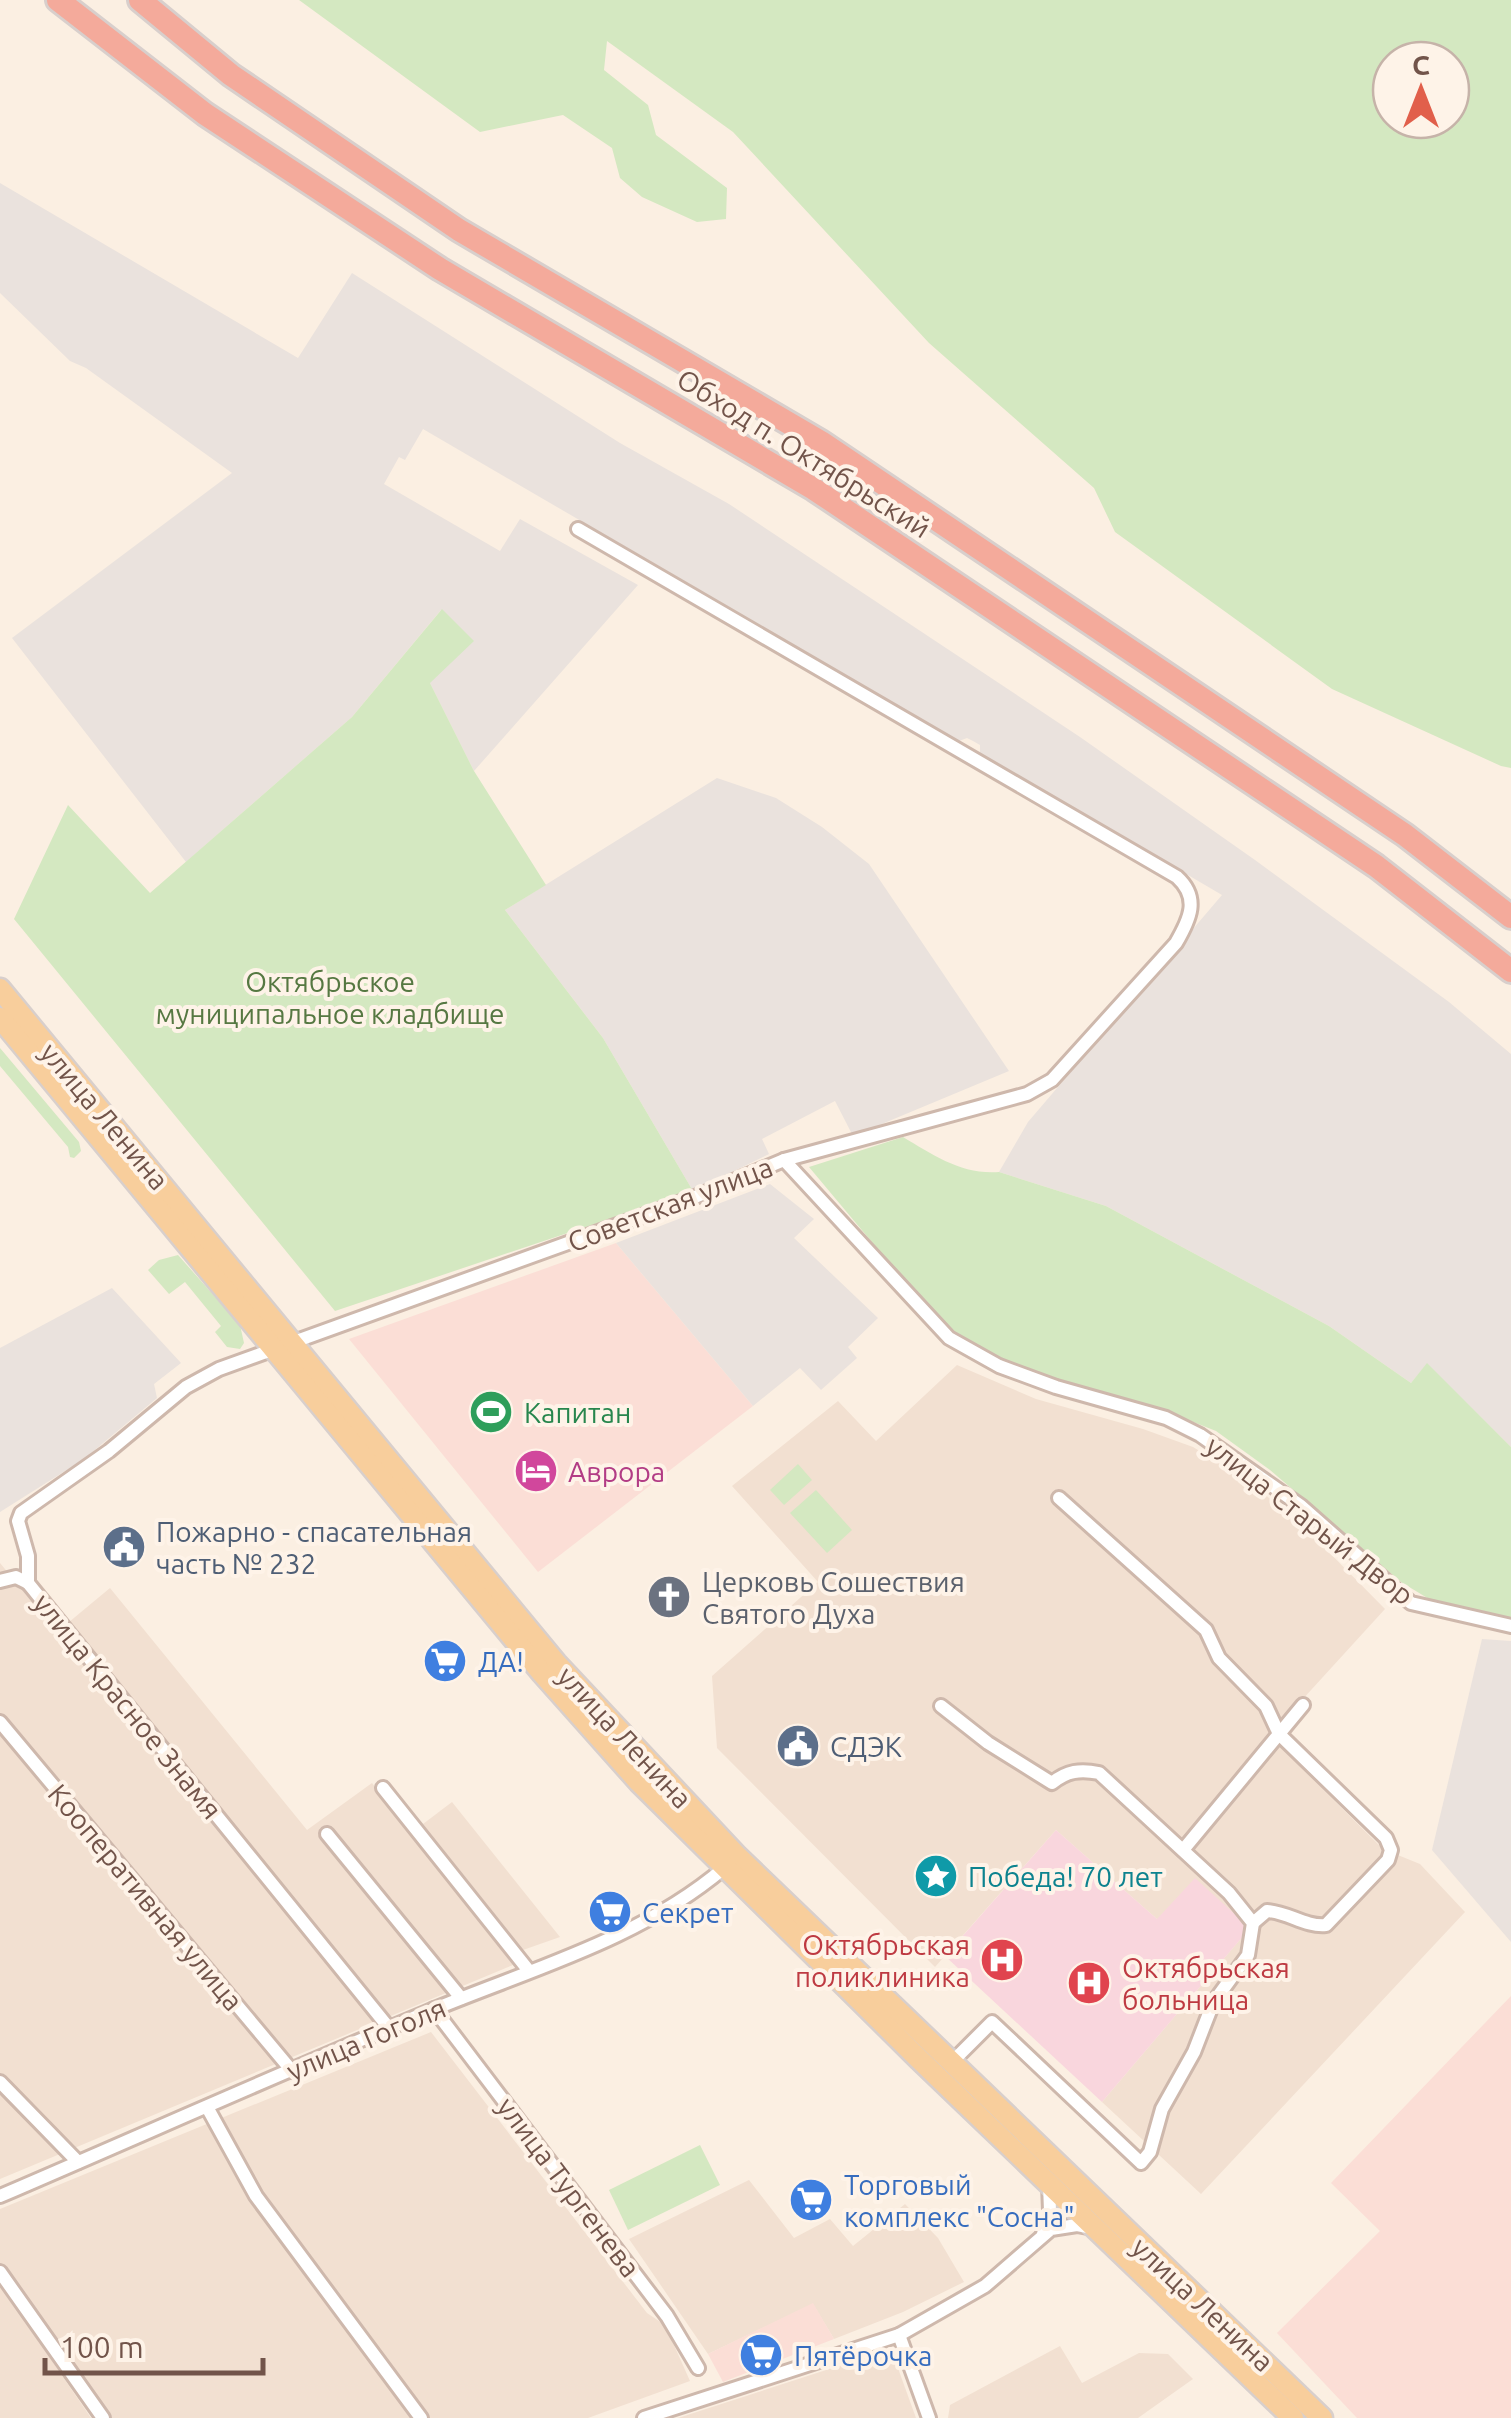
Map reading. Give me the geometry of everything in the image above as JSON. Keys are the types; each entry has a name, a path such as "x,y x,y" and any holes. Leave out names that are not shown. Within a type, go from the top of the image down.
{"highway":[{"name":"Обход п. Октябрьский","path":"58,0 205,114 440,269 814,489 1376,866 1511,971"},
{"name":"Обход п. Октябрьский","path":"140,0 231,76 459,230 821,442 1405,835 1511,918"}],"main road":[{"name":"улица Ленина","path":"0,988 542,1673 640,1782 1292,2418"},
{"name":"улица Ленина","path":"0,1018 636,1752 950,2064 1322,2418"}],"street":[{"name":"Советская улица","path":"282,1345 695,1197 784,1160 1027,1094 1052,1080 1176,943 1188,922 1192,906 1186,886 1177,877 578,529"},
{"name":"улица Старый Двор","path":"784,1160 939,1327 971,1352 1056,1387 1166,1418 1200,1435 1301,1506 1411,1602 1511,1626"},
{"name":"улица Красное Знамя","path":"282,1345 218,1369 186,1387 109,1451 27,1507 18,1521 28,1556 28,1582 389,2028"},
{"path":"950,2064 992,2022 1141,2163 1150,2152 1162,2109 1194,2052 1214,2003 1248,1955 1254,1923 1267,1912 1281,1912 1314,1926 1326,1925 1388,1860 1391,1850 1386,1838 1279,1734 1266,1706 1220,1658 1206,1630 1059,1498"},
{"path":"0,1581 16,1577 28,1582"},
{"path":"1182,1850 1303,1705"},
{"path":"941,1706 1052,1783 1062,1774 1099,1772 1229,1893 1254,1923"},
{"name":"Кооперативная улица","path":"0,1722 292,2071"},
{"path":"384,1788 529,1972"},
{"path":"328,1834 461,1998"},
{"name":"улица Гоголя","path":"0,2196 434,2009 611,1939 654,1918 724,1868"},
{"name":"улица Тургенева","path":"434,2009 668,2316 698,2368"},
{"path":"0,2082 78,2162"},
{"path":"207,2107 256,2196 422,2418"},
{"path":"1043,2234 1050,2211 1049,2184"},
{"path":"644,2418 900,2335 985,2286 1043,2234 1065,2225 1096,2228"},
{"path":"0,2272 103,2418"},
{"path":"900,2335 929,2418"}],"shaded area":[{"path":"0,183 298,358 352,273 620,443 729,504 1080,737 1449,1002 1511,1054 1511,1447 1427,1364 1411,1383 1329,1326 1106,1206 999,1172 1028,1122 1222,895 980,753 980,745 967,738 959,741 423,429 405,460 399,457 384,484 500,551 520,519 638,585 474,771 430,683 441,610 352,717 186,862 12,638 232,473 86,368 70,361 0,293"},
{"path":"717,778 776,798 869,864 1009,1071 853,1136 835,1101 762,1139 769,1154 693,1191 603,1038 505,910"},
{"path":"770,1184 814,1219 794,1238 878,1318 848,1347 857,1358 821,1390 800,1368 753,1406 616,1243"},
{"path":"616,1243 753,1406 538,1572 349,1339"},
{"path":"112,1288 181,1363 154,1384 157,1398 84,1459 0,1512 0,1348"},
{"path":"957,1365 1036,1399 1193,1447 1249,1481 1307,1530 1385,1609 1269,1736 1383,1849 1420,1864 1465,1912 1201,2194 1102,2102 1249,1929 1157,1919 1056,1830 935,1967 717,1748 712,1676 818,1582 732,1486 838,1401 876,1441"},
{"path":"0,1563 57,1632 110,1588 307,1830 372,1783 513,1965 0,2179"},
{"path":"1482,1639 1511,1641 1511,1942 1432,1850"},
{"path":"452,1802 560,1937 523,1950 423,1824"},
{"name":"Октябрьская больница","path":"1056,1830 1157,1919 1195,1878 1250,1928 1102,2102 945,1956"},
{"path":"1511,1996 1511,2418 1357,2418 1277,2333 1380,2231 1331,2183"},
{"path":"431,2032 647,2313 665,2325 690,2381 588,2418 107,2418 0,2263 0,2209"},
{"path":"749,2180 794,2238 830,2219 853,2246 905,2204 938,2238 964,2282 834,2339 813,2304 708,2354 629,2239"},
{"path":"0,2285 91,2418 0,2418"},
{"path":"813,2303 834,2339 723,2382 708,2354"},
{"path":"1060,2346 1082,2383 1139,2353 1168,2354 1193,2379 1138,2418 948,2418 950,2405"},
{"path":"891,2349 916,2418 678,2418"}],"green space":[{"path":"299,0 1511,0 1511,768 1332,689 1115,532 1094,488 929,343 733,132 607,41 604,70 648,105 656,135 727,188 726,219 697,222 642,197 620,178 612,148 563,115 480,132"},
{"name":"Октябрьское муниципальное кладбище","path":"442,609 474,641 430,683 474,771 546,885 505,910 603,1038 693,1191 335,1311 14,919 68,805 150,893 352,717"},
{"path":"0,1048 79,1142 81,1151 74,1158 0,1066"},
{"path":"903,1137 960,1167 999,1172 1106,1206 1329,1326 1411,1383 1427,1363 1511,1447 1511,1621 1429,1599 1401,1582 1270,1470 1216,1431 1168,1412 1048,1382 981,1360 948,1333 809,1167"},
{"path":"178,1255 240,1325 244,1343 240,1349 227,1347 215,1332 221,1326 185,1282 169,1294 148,1270 159,1260"},
{"path":"798,1464 812,1480 784,1505 770,1490"},
{"path":"816,1490 852,1530 827,1553 790,1513"},
{"path":"700,2145 720,2185 628,2230 609,2190"}],"place":[{"name":"Капитан","path":"491,1412"},
{"name":"Аврора","path":"536,1471"},
{"name":"Пожарно - спасательная часть № 232","path":"124,1547"},
{"name":"Церковь Сошествия Святого Духа","path":"669,1597"},
{"name":"ДА!","path":"445,1661"},
{"name":"СДЭК","path":"798,1746"},
{"name":"Победа! 70 лет","path":"936,1876"},
{"name":"Секрет","path":"610,1912"},
{"name":"Октябрьская поликлиника","path":"1002,1960"},
{"name":"Октябрьская больница","path":"1089,1983"},
{"name":"Торговый комплекс \"Сосна\"","path":"811,2200"},
{"name":"Пятёрочка","path":"761,2355"}]}
